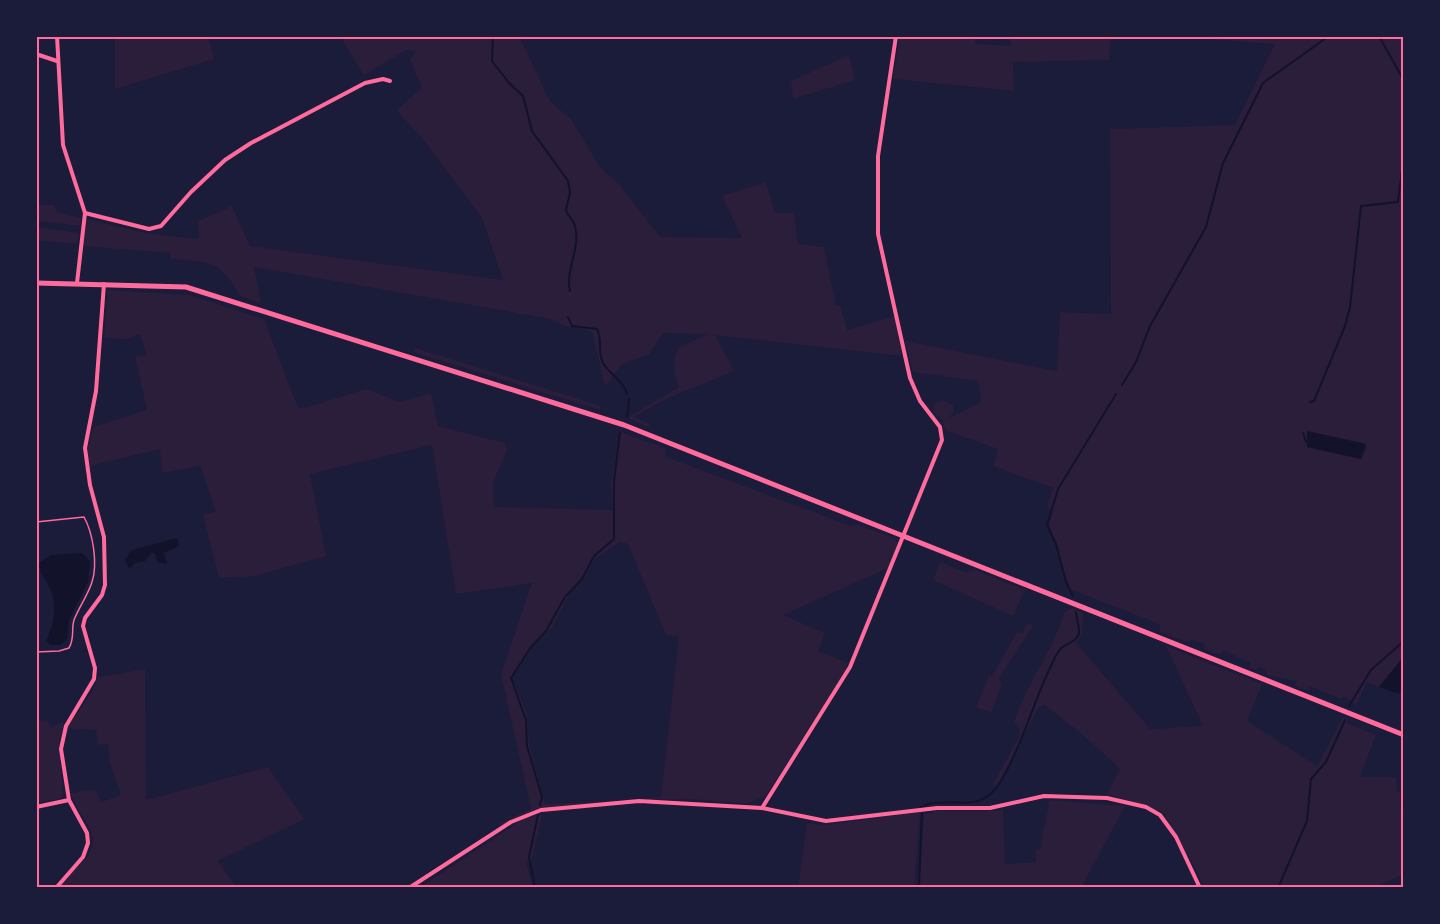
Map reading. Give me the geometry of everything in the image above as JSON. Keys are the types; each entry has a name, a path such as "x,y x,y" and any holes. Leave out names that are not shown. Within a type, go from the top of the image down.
{"main road":[{"path":"36,283 172,285 211,294 624,424 1404,735"}],"street":[{"path":"57,36 63,145 85,213 77,283"},
{"path":"762,808 846,675 905,536 942,440 940,427 920,401 910,378 878,234 878,156 896,36"},
{"path":"36,54 57,61"},
{"path":"85,213 143,228 161,226 212,171 243,148 365,83 383,79 390,81"},
{"path":"56,888 83,857 88,843 87,832 69,800 61,740 66,726 94,679 95,669 83,626 85,618 102,595 105,585 104,537 90,485 85,448 97,383 104,284"},
{"path":"409,888 511,822 541,810 619,802 661,801 762,808 819,821 921,810 990,808 1032,798 1056,796 1107,798 1154,811 1169,825 1200,888"},
{"path":"36,807 69,800"}],"path":[{"path":"36,522 84,517 89,528 94,568 93,581 74,621 74,638 69,648 36,652"}],"shaded area":[{"path":"115,36 208,36 214,59 115,89"},
{"path":"340,36 519,36 550,101 571,119 600,167 620,185 660,237 742,238 722,196 766,182 775,213 794,213 798,244 824,247 836,306 840,305 847,330 895,316 902,356 715,335 734,371 666,399 634,417 650,424 648,427 630,419 630,416 679,387 674,368 678,348 708,334 663,333 649,354 621,365 605,387 592,331 562,325 551,319 254,267 261,303 240,296 226,275 213,265 171,259 171,253 83,246 87,219 145,233 195,239 199,237 198,221 232,206 250,246 503,280 482,218 422,138 396,110 422,88 410,59 416,51 406,50 364,75"},
{"path":"900,36 974,36 976,44 1011,46 1010,36 1111,36 1109,60 1013,62 1014,91 893,79"},
{"path":"1168,36 1404,36 1404,656 1379,687 1367,682 1356,705 1345,697 1341,699 1310,686 1309,691 1295,686 1297,681 1267,675 1265,669 1258,667 1256,670 1248,667 1251,663 1223,650 1221,655 1204,649 1205,644 1190,639 1189,643 1160,632 1160,625 1157,623 1070,589 1049,524 1053,512 1047,507 1053,488 993,466 998,449 947,431 942,423 944,421 933,412 934,404 942,400 953,405 954,411 948,419 981,402 978,381 913,372 905,341 1057,371 1060,312 1111,314 1110,129 1235,125 1275,44","holes":["1307,431 1366,444 1367,448 1361,459 1307,447"]},
{"path":"849,55 855,80 793,99 791,81"},
{"path":"36,205 55,205 56,212 81,218 80,226 36,221"},
{"path":"36,227 79,233 77,244 36,240"},
{"path":"107,290 189,295 264,319 298,408 366,389 400,402 431,393 438,426 505,443 507,450 493,483 494,507 613,510 611,482 620,432 665,448 666,457 851,526 856,524 894,538 898,544 888,568 783,615 825,633 818,651 848,663 846,668 851,662 766,796 747,804 691,799 632,800 661,797 679,637 666,635 628,544 620,542 595,558 583,580 569,594 553,626 534,644 511,676 527,713 529,744 545,804 617,801 546,808 500,826 499,824 531,809 501,674 532,583 456,594 432,445 310,474 326,556 255,576 219,578 203,515 216,511 200,466 162,473 160,449 90,466 87,453 93,427 147,410 135,356 147,355 140,334 127,339 104,338"},
{"path":"415,348 601,406 600,410 413,352"},
{"path":"1307,431 1366,444 1361,459 1307,447"},
{"path":"177,538 179,546 164,553 167,564 157,562 155,553 151,553 145,561 135,563 129,569 125,560 132,550"},
{"path":"82,553 90,561 88,582 69,620 67,639 60,645 50,645 46,641 52,627 53,598 39,563 51,555"},
{"path":"940,562 965,572 975,570 1025,590 1013,616 933,580"},
{"path":"1071,608 1083,613 1082,634 1076,643 1150,729 1203,726 1166,646 1262,684 1247,721 1317,766 1343,717 1348,719 1346,723 1376,735 1360,777 1396,777 1397,792 1400,792 1404,874 1372,888 1204,888 1195,867 1164,814 1158,809 1156,811 1107,794 1120,769 1081,733 1044,705 1038,708 996,789 993,784 1020,735 1019,727 1014,722 1019,708 1053,641 1064,613"},
{"path":"1028,622 1033,626 999,678 1002,685 991,713 976,707 989,675 992,676 1017,632 1022,633"},
{"path":"1404,656 1404,680 1399,694 1379,687"},
{"path":"145,669 146,800 268,767 304,819 218,861 237,888 59,888 86,858 93,844 90,830 71,793 95,790 102,802 121,795 110,764 108,744 98,745 96,730 67,728 92,692 98,677"},
{"path":"47,720 51,728 62,722 64,724 59,742 63,794 59,799 36,803 36,721"},
{"path":"1049,800 1125,806 1081,888 919,888 924,814 934,813 934,811 1000,811 1003,808 1005,864 1036,862 1036,850 1041,849"},
{"path":"920,812 914,888 798,888 807,823 825,825"},
{"path":"542,815 532,859 526,862 533,888 419,888 516,824 489,837 528,817"}],"waterway":[{"path":"493,36 492,61 509,83 523,96 532,131 568,181 570,193 566,210 574,224 576,234 569,283 570,291"},
{"path":"1122,385 1136,362 1150,326 1206,227 1223,163 1263,83 1329,36"},
{"path":"1379,36 1404,81"},
{"path":"1310,402 1314,401 1345,326 1350,307 1361,206 1398,202 1404,154"},
{"path":"568,317 572,326 597,329 603,363 623,385 627,394"},
{"path":"1073,596 1066,582 1056,544 1047,525 1058,489 1116,394"},
{"path":"627,417 629,399"},
{"path":"540,805 542,797 527,746 526,720 511,678 531,647 546,631 565,597 582,579 594,556 614,539 614,480 620,433"},
{"path":"1303,433 1306,442"},
{"path":"921,807 937,803 963,803 980,800 997,787 1015,754 1056,656 1061,648 1073,641 1079,634 1076,612"},
{"path":"1349,706 1371,670 1404,641"},
{"path":"1278,888 1307,821 1311,779 1326,762 1345,720"},
{"path":"919,888 922,814"},
{"path":"535,888 529,857 538,815"}]}
